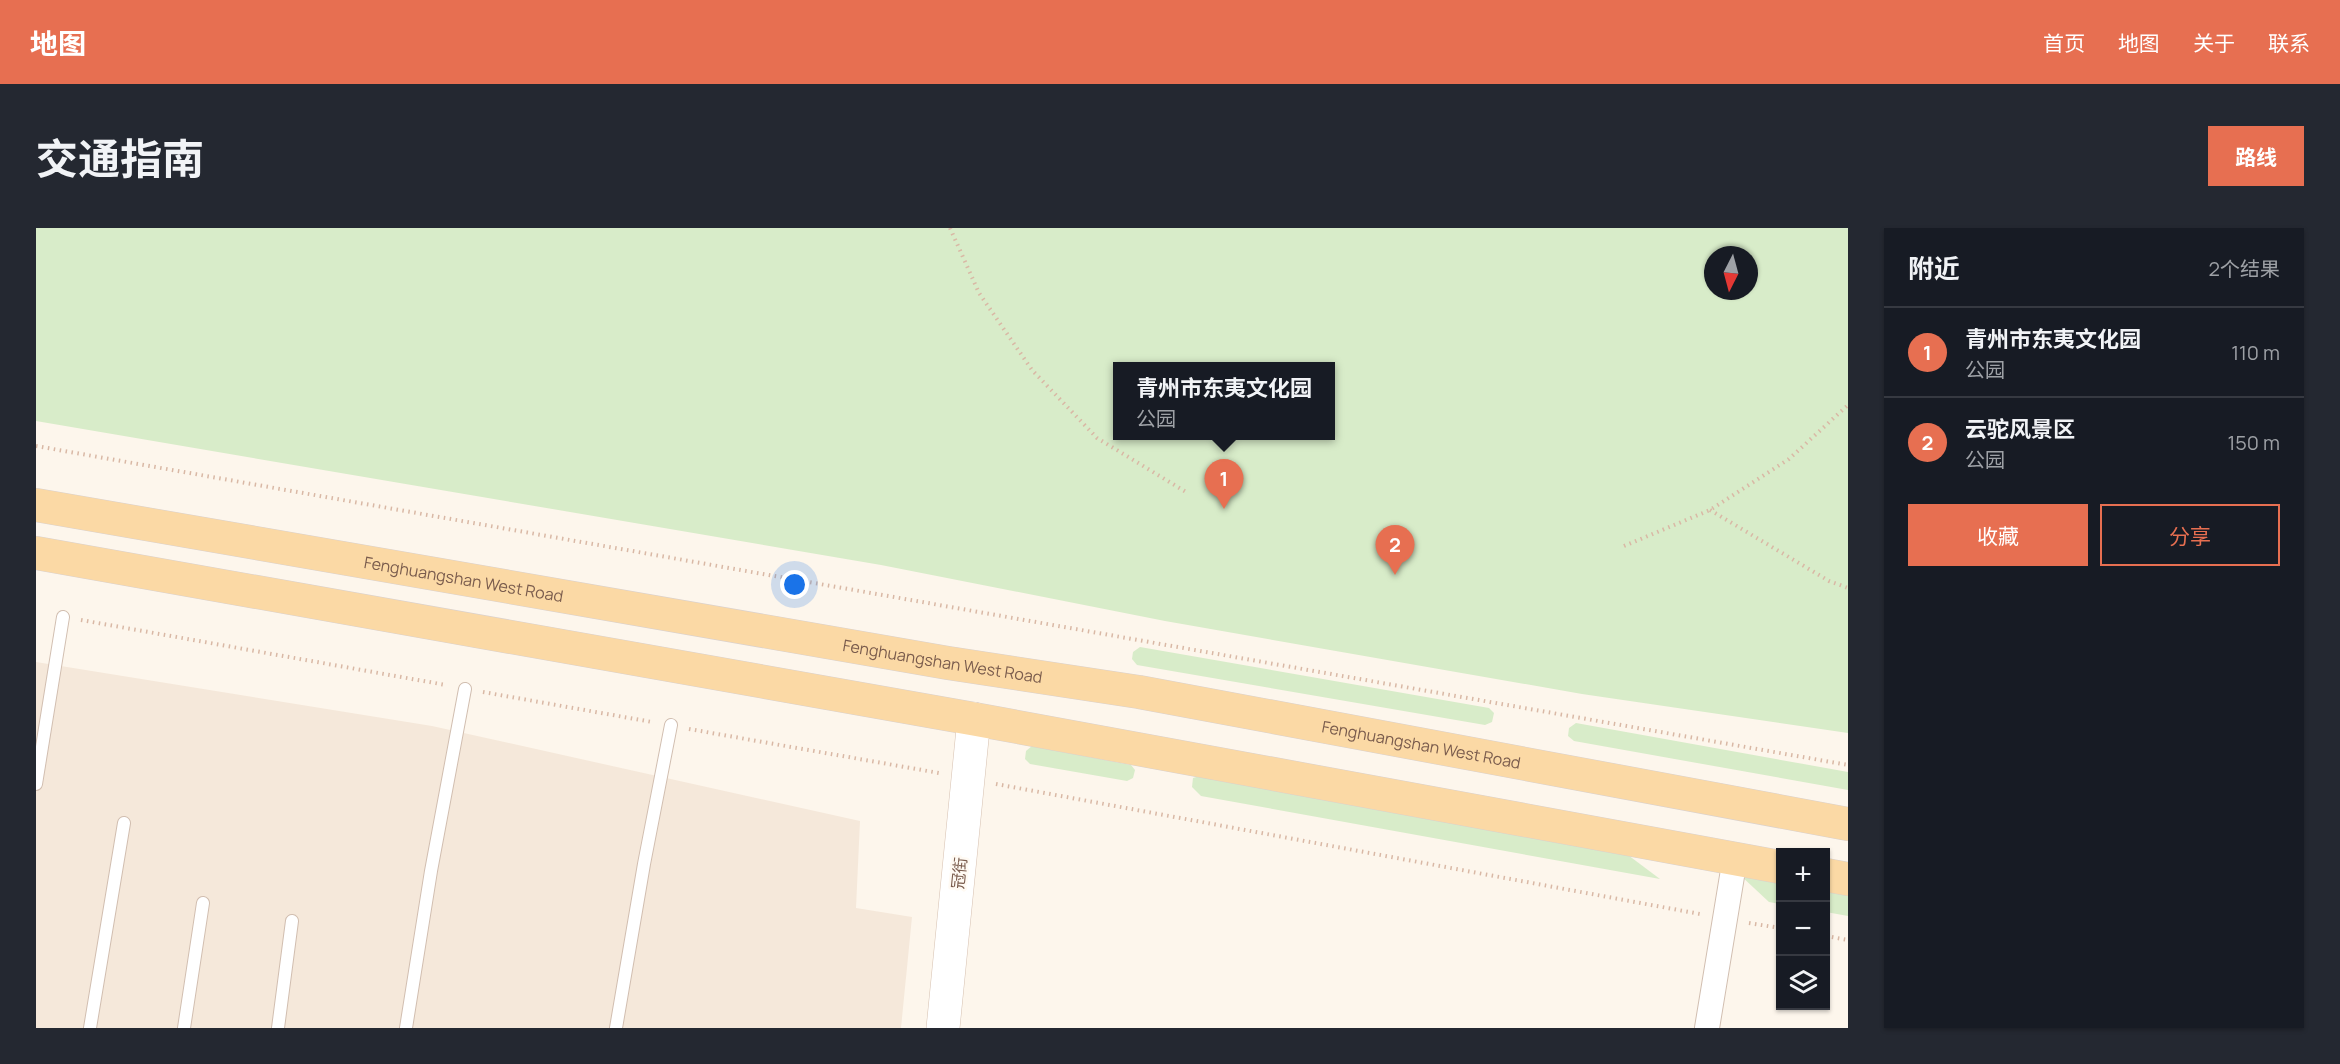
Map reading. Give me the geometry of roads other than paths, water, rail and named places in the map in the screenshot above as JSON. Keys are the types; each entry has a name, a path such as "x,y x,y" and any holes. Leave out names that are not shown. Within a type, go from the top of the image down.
{"main road":[{"name":"Fenghuangshan West Road","path":"36,505 936,661 1139,692 1848,824"},
{"path":"36,553 974,719 1776,866"},
{"path":"1830,876 1848,879"}],"street":[{"name":"冠街","path":"943,1028 974,719"},
{"path":"1707,1028 1735,858"}],"lane":[{"path":"36,784 63,617"},
{"path":"406,1028 431,871 465,689"},
{"path":"616,1028 671,725"},
{"path":"90,1028 124,823"},
{"path":"184,1028 203,903"},
{"path":"278,1028 292,921"}],"place":[{"name":"青州市东夷文化园","path":"1224,509"},
{"name":"云驼风景区","path":"1395,575"}]}
